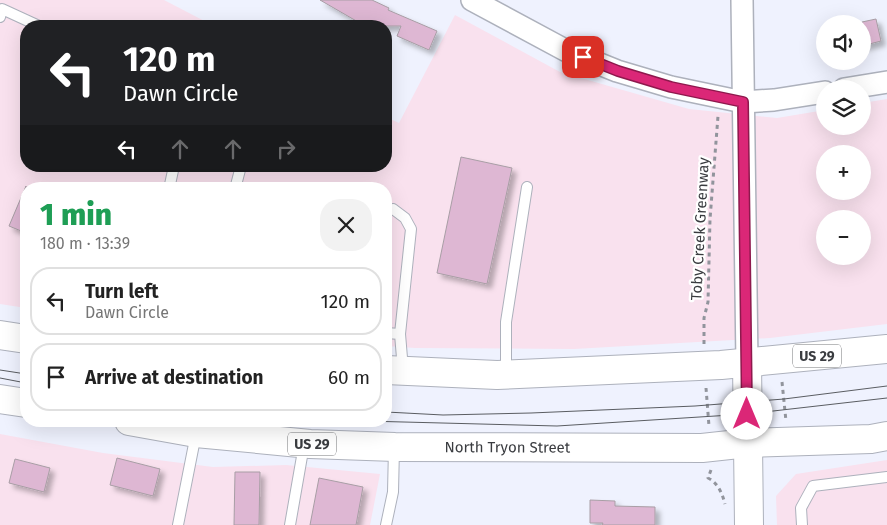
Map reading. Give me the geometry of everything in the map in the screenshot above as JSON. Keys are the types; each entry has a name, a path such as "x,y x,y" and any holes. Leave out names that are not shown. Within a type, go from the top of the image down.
{"main road":[{"path":"0,336 20,338"},
{"name":"US 29","path":"394,371 506,375 747,363 887,349"},
{"path":"747,363 749,525"},
{"path":"0,399 20,403"},
{"name":"North Tryon Street","path":"162,427 196,433 304,444 394,447 702,448 748,443 871,439 887,436"}],"street":[{"path":"472,0 565,50 618,71 671,87 743,102 774,100 816,93"},
{"path":"742,0 747,363"},
{"path":"871,85 887,82"}],"lane":[{"path":"0,17 2,9 26,20"},
{"path":"506,375 506,322 527,187"},
{"path":"392,209 405,218 410,229 400,334 394,371"},
{"path":"392,333 400,334"},
{"path":"178,525 196,433"},
{"path":"290,525 304,444"},
{"path":"386,525 393,492 394,447"},
{"path":"802,525 801,508 813,486 887,477"}],"path":[{"name":"Toby Creek Greenway","path":"704,352 704,318 708,302 710,219 718,108"},
{"path":"706,380 709,430"},
{"path":"782,382 786,424"},
{"path":"712,468 708,478 719,489 725,506"}],"shaded area":[{"path":"0,0 164,0 202,20 20,20 20,172 392,172 392,120 399,123 455,15 560,72 689,109 777,118 816,112 816,135 871,135 871,102 887,99 887,324 770,338 574,349 392,346 392,182 20,182 20,307 0,304"},
{"path":"0,434 103,453 213,467 286,465 380,474 370,525 0,525"},
{"path":"887,460 887,525 777,525 776,496 796,474"}],"building":[{"path":"320,0 372,0 389,8 388,10 437,31 429,50 397,36 401,26 392,26 392,20 355,20"},
{"path":"876,19 881,41 871,44 871,20"},
{"path":"461,157 512,168 487,284 437,273"},
{"path":"20,200 20,231 9,226"},
{"path":"117,458 160,469 153,496 110,485"},
{"path":"15,459 50,468 44,492 9,483"},
{"path":"235,472 260,472 259,525 234,525"},
{"path":"319,478 363,487 356,525 310,525"},
{"path":"590,500 615,501 615,506 655,507 655,525 602,525 603,523 590,523"}],"tram line":[{"path":"0,370 20,373"},
{"path":"0,378 20,382"},
{"path":"392,412 443,415 695,406 784,399 887,386"},
{"path":"392,422 557,426 747,414 887,398"}],"route":[{"path":"583,57 618,71 671,87 743,102 747,414"}]}
